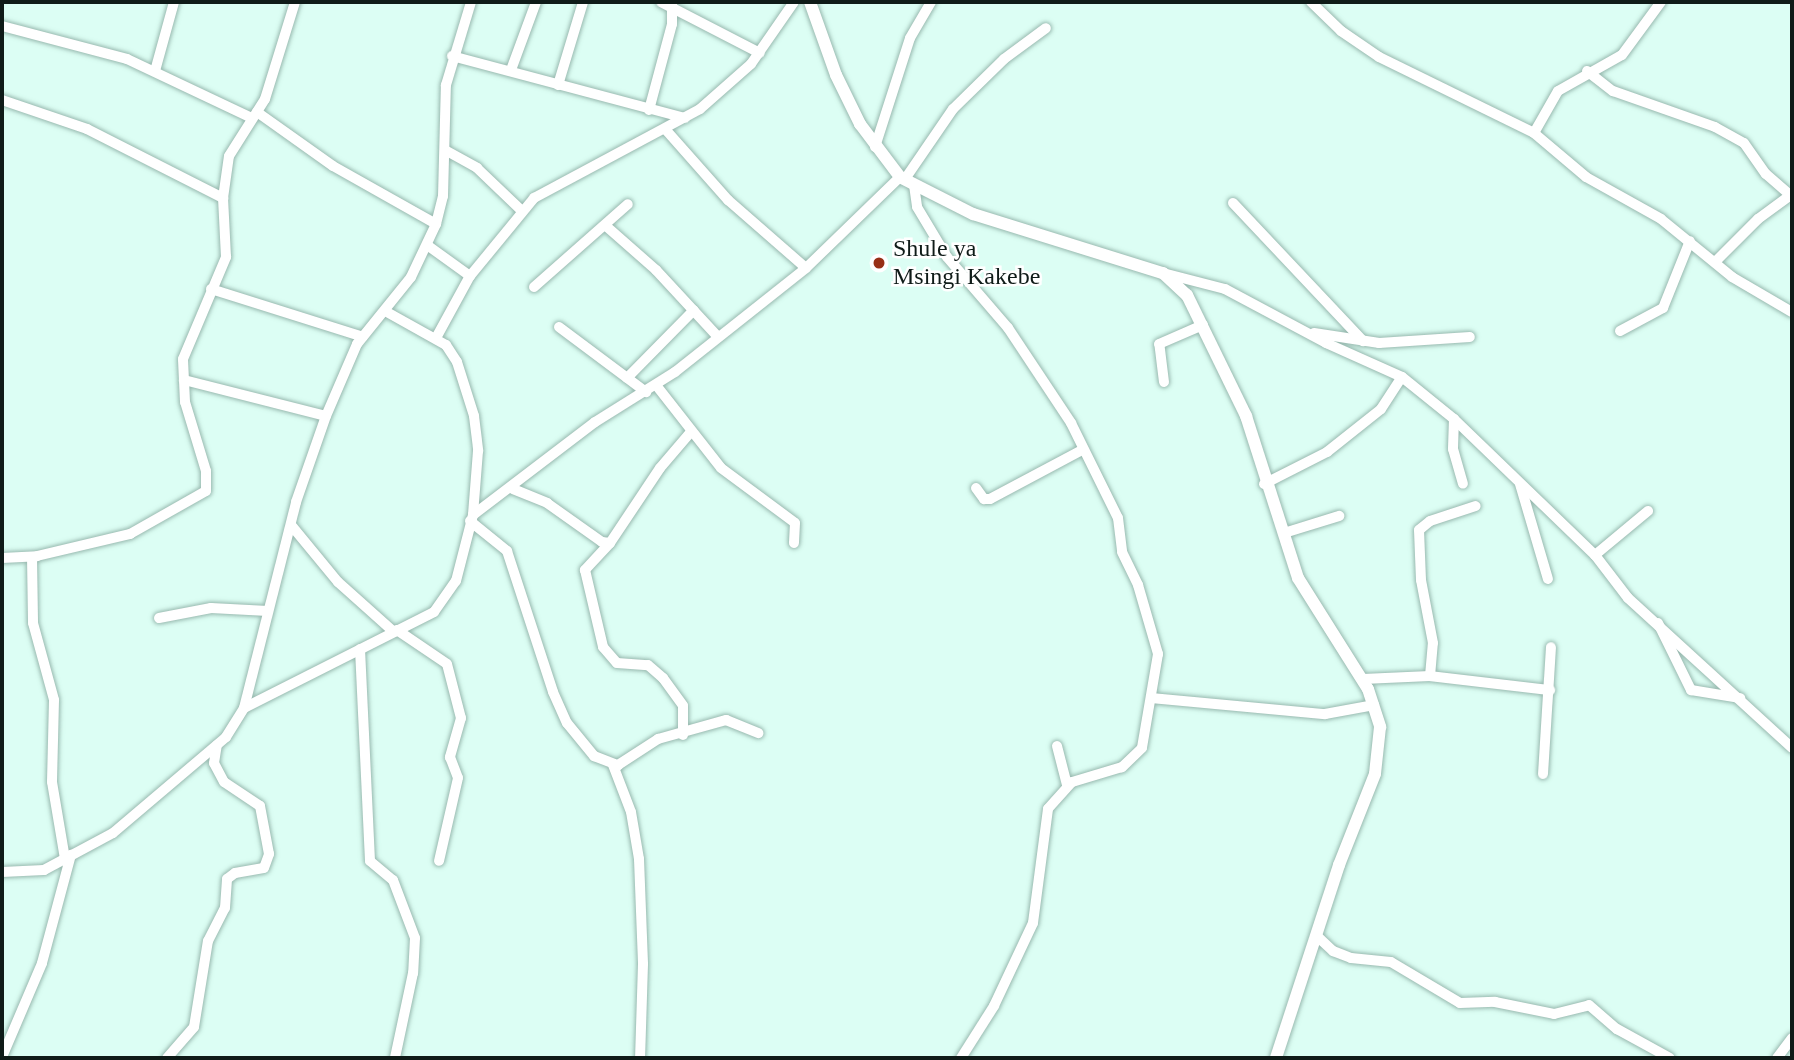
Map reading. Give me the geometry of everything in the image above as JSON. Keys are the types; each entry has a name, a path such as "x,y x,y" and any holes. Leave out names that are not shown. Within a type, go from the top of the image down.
{"street":[{"path":"155,71 174,2"},
{"path":"2,558 32,557 130,534 206,491 209,483 184,402 188,339 227,252 223,198 229,156 271,85 295,2"},
{"path":"2,872 32,873 113,833 217,744 244,708 291,526 326,416 363,337 385,311 427,246 436,224 443,196 452,57 471,2"},
{"path":"511,70 536,2"},
{"path":"558,85 583,2"},
{"path":"436,338 470,276 521,210 534,198 666,130 709,103 760,53 794,2"},
{"path":"810,2 836,75 875,147 906,180 947,257 1032,361 1071,423 1082,450 1118,518 1122,552 1138,585 1156,645 1146,734 1135,756 1122,767 1067,785 1044,818 1037,908 1023,951 961,1058"},
{"path":"875,147 910,38 930,2"},
{"path":"1311,2 1340,31 1379,57 1534,133 1586,177 1661,219 1758,296 1792,312"},
{"path":"1534,133 1558,91 1587,71 1622,55 1661,2"},
{"path":"649,110 672,24 668,3"},
{"path":"668,3 760,53"},
{"path":"2,26 96,50 155,71 255,115 333,166 436,224"},
{"path":"472,518 513,489 595,422 656,385 806,268 906,180 953,109 1004,59 1046,28"},
{"path":"452,57 511,70 685,118"},
{"path":"1587,71 1614,91 1715,127 1744,143 1766,174 1791,194 1758,219 1715,262"},
{"path":"2,100 87,129 223,198"},
{"path":"666,130 728,200 806,268"},
{"path":"445,150 477,168 521,210"},
{"path":"906,180 973,214 1163,272 1216,285 1303,332 1402,377 1454,419 1595,555 1621,592 1658,622 1792,748"},
{"path":"1233,203 1363,341"},
{"path":"534,287 628,204"},
{"path":"606,226 643,256 718,337"},
{"path":"1620,331 1663,309 1690,241"},
{"path":"427,246 470,276"},
{"path":"1163,272 1187,295 1203,325 1246,416 1265,484 1304,589 1363,679 1380,727 1375,774 1339,865 1318,937 1280,1036 1276,1058"},
{"path":"211,289 363,337"},
{"path":"627,378 694,310"},
{"path":"244,708 443,604 456,581 472,518 478,471 474,416 457,362 436,338 385,311"},
{"path":"1164,382 1159,344 1203,325"},
{"path":"559,327 646,392"},
{"path":"1303,332 1363,341 1470,337"},
{"path":"1265,484 1327,452 1381,409 1402,377"},
{"path":"184,380 326,416"},
{"path":"656,385 690,433 738,484 795,523 794,543"},
{"path":"1454,419 1453,449 1463,484"},
{"path":"683,735 683,708 663,678 648,665 617,663 603,647 585,570 610,543 660,467 690,433"},
{"path":"976,488 984,499 990,499 1082,450"},
{"path":"1520,484 1548,579"},
{"path":"513,489 547,503 602,542 610,543"},
{"path":"1430,676 1433,643 1419,564 1419,530 1430,521 1476,506"},
{"path":"1595,555 1648,511"},
{"path":"1283,534 1339,516"},
{"path":"472,518 507,551 567,723 584,748 613,765 631,812 639,859 643,964 639,1058"},
{"path":"291,526 338,582 395,631 447,664 461,718 450,757 458,778 439,861"},
{"path":"2,1057 42,963 68,857 52,782 54,700 33,623 32,557"},
{"path":"159,618 211,608 268,611"},
{"path":"1658,622 1690,690 1740,698"},
{"path":"1543,774 1550,690 1550,647"},
{"path":"360,649 370,861 393,880 415,938 413,973 395,1058"},
{"path":"1363,679 1430,676 1550,690"},
{"path":"1151,698 1325,714 1374,705"},
{"path":"613,765 658,739 683,735 728,720 758,733"},
{"path":"167,1058 194,1027 208,941 225,908 226,879 264,868 270,854 260,806 224,782 215,763 217,744"},
{"path":"1057,746 1067,785"},
{"path":"1318,937 1333,951 1351,958 1391,962 1460,1003 1494,1002 1554,1014 1589,1004 1617,1029 1670,1058"},
{"path":"1777,1058 1792,1038"}],"place":[{"name":"Shule ya Msingi Kakebe","path":"879,263"}]}
